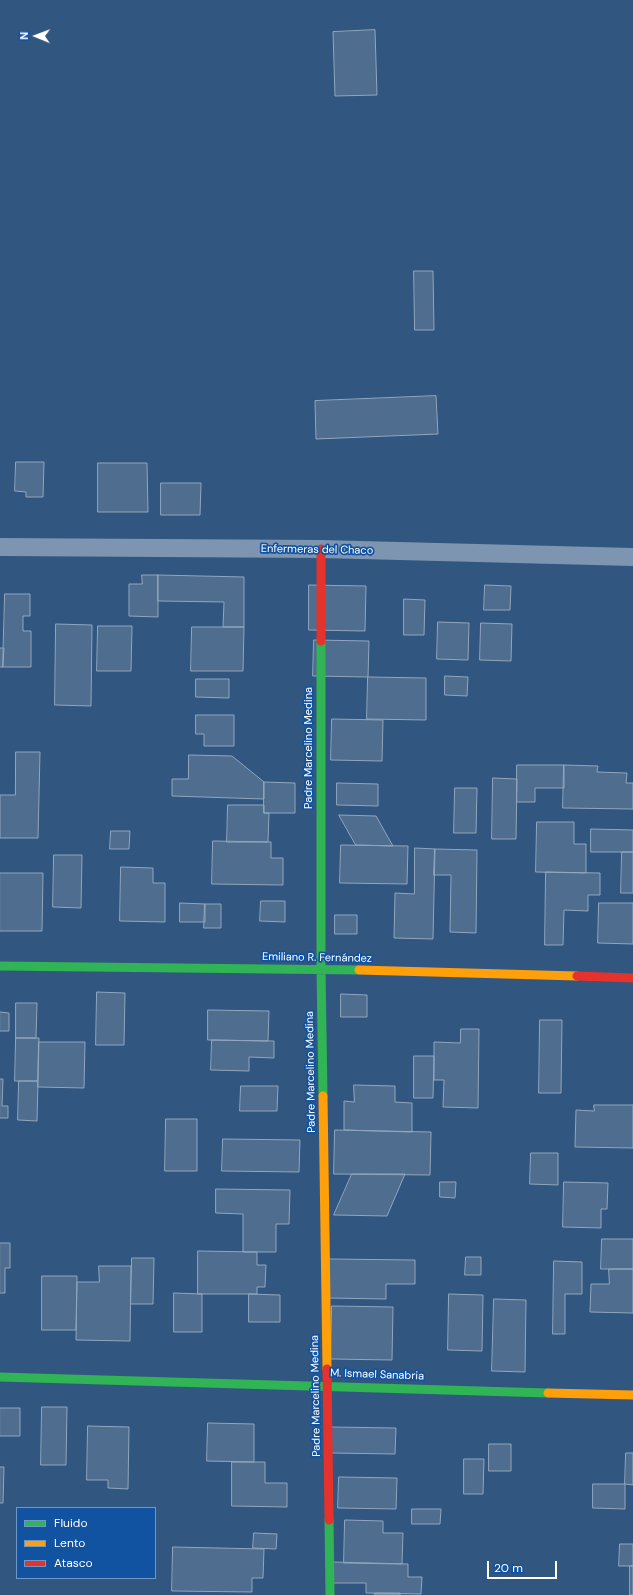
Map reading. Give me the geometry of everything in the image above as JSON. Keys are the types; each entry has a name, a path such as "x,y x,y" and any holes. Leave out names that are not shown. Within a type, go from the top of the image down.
{"street":[{"name":"Enfermeras del Chaco","path":"0,547 321,549 633,557"},
{"name":"Padre Marcelino Medina","path":"321,549 321,969 330,1595"},
{"name":"Emiliano R. Fernández","path":"0,966 321,969 633,978"},
{"name":"M. Ismael Sanabria","path":"0,1377 633,1395"}],"building":[{"path":"375,30 377,95 335,96 333,32"},
{"path":"414,271 433,271 434,330 415,330"},
{"path":"436,396 438,434 316,439 315,401"},
{"path":"16,462 44,462 43,497 26,497 26,492 15,491"},
{"path":"98,463 147,463 148,512 98,512"},
{"path":"161,483 201,483 200,515 161,515"},
{"path":"142,575 158,575 158,617 129,616 129,584 142,584"},
{"path":"158,575 244,577 244,627 223,627 224,602 158,601"},
{"path":"309,585 366,586 365,631 309,630"},
{"path":"485,585 511,586 510,610 484,610"},
{"path":"5,594 30,594 30,616 23,616 23,631 31,631 31,667 3,667"},
{"path":"404,599 425,600 424,635 404,635"},
{"path":"438,622 469,623 468,660 437,659"},
{"path":"481,623 512,624 511,661 480,660"},
{"path":"56,624 92,625 91,706 55,705"},
{"path":"98,626 132,626 131,671 97,671"},
{"path":"192,627 244,627 243,671 191,671"},
{"path":"314,640 369,641 368,677 313,676"},
{"path":"0,648 4,648 3,667 0,667"},
{"path":"445,676 468,677 467,696 445,695"},
{"path":"368,677 426,678 426,720 367,719"},
{"path":"196,679 229,679 229,698 196,697"},
{"path":"196,715 234,715 234,746 204,746 204,734 196,734"},
{"path":"332,719 383,720 382,761 331,760"},
{"path":"16,752 40,752 38,838 0,838 0,795 15,795"},
{"path":"189,755 232,756 264,782 264,799 172,796 172,779 188,779"},
{"path":"517,765 564,765 564,788 535,788 535,802 517,802"},
{"path":"564,765 598,766 597,772 627,773 626,783 633,783 633,809 563,808"},
{"path":"493,778 517,779 516,839 492,839"},
{"path":"264,782 295,783 295,813 264,813"},
{"path":"337,783 378,784 378,806 337,805"},
{"path":"455,788 477,788 476,833 454,833"},
{"path":"228,805 264,805 264,813 269,813 268,842 227,842"},
{"path":"339,815 376,816 393,846 356,845"},
{"path":"537,822 574,822 574,844 586,844 586,873 536,872"},
{"path":"591,829 633,830 633,852 591,852"},
{"path":"111,831 130,831 129,849 110,849"},
{"path":"213,841 271,842 271,858 283,858 283,885 212,884"},
{"path":"341,845 408,846 407,884 340,883"},
{"path":"415,848 435,849 433,939 394,938 395,893 414,894"},
{"path":"435,849 477,850 476,933 450,932 451,875 434,875"},
{"path":"622,852 633,852 633,893 621,893"},
{"path":"54,855 82,855 81,908 53,907"},
{"path":"121,867 153,868 153,883 165,883 165,922 120,921"},
{"path":"546,872 600,873 600,895 588,895 588,911 564,910 563,945 545,945"},
{"path":"0,873 43,873 42,931 0,931"},
{"path":"261,901 285,901 285,922 260,921"},
{"path":"180,903 205,904 205,922 180,922"},
{"path":"599,903 633,903 633,944 598,943"},
{"path":"205,904 221,904 221,928 204,928"},
{"path":"335,915 357,915 357,934 335,934"},
{"path":"97,992 125,993 124,1045 96,1045"},
{"path":"341,994 367,995 367,1017 341,1017"},
{"path":"16,1003 37,1003 36,1038 16,1038"},
{"path":"208,1010 269,1011 268,1041 208,1040"},
{"path":"0,1012 9,1013 9,1031 0,1031"},
{"path":"540,1020 562,1020 561,1093 539,1093"},
{"path":"461,1029 479,1029 478,1108 443,1107 444,1080 434,1080 434,1042 460,1043"},
{"path":"16,1038 39,1038 38,1081 15,1081"},
{"path":"212,1040 274,1041 274,1058 249,1057 249,1071 211,1070"},
{"path":"39,1042 85,1042 84,1088 38,1087"},
{"path":"414,1056 434,1056 433,1098 414,1098"},
{"path":"0,1079 3,1079 2,1106 8,1106 8,1118 0,1118"},
{"path":"19,1081 38,1081 37,1121 18,1120"},
{"path":"354,1085 395,1086 395,1102 412,1103 412,1132 344,1130 344,1101 354,1102"},
{"path":"241,1086 278,1086 277,1111 240,1111"},
{"path":"594,1105 633,1105 633,1148 575,1147 576,1110 594,1111"},
{"path":"166,1119 197,1119 197,1171 165,1171"},
{"path":"335,1130 431,1132 430,1175 334,1174"},
{"path":"223,1139 300,1140 299,1172 222,1171"},
{"path":"531,1153 558,1153 558,1185 530,1184"},
{"path":"352,1174 405,1174 387,1216 334,1215"},
{"path":"440,1182 456,1182 455,1198 440,1197"},
{"path":"564,1182 608,1183 607,1209 601,1209 601,1228 563,1227"},
{"path":"216,1189 290,1190 289,1224 276,1224 276,1252 243,1252 243,1214 216,1213"},
{"path":"602,1239 633,1239 633,1269 601,1269"},
{"path":"0,1243 10,1243 10,1268 5,1268 5,1293 0,1293"},
{"path":"198,1251 257,1252 257,1265 266,1265 265,1287 257,1287 257,1294 198,1294"},
{"path":"466,1257 481,1257 481,1275 465,1275"},
{"path":"132,1258 154,1258 153,1304 131,1304"},
{"path":"329,1259 415,1260 415,1284 386,1284 386,1299 328,1298"},
{"path":"554,1261 582,1262 582,1294 565,1294 565,1334 553,1334"},
{"path":"99,1266 131,1266 130,1341 76,1340 77,1282 99,1282"},
{"path":"609,1269 633,1269 633,1313 590,1312 591,1284 609,1284"},
{"path":"42,1276 77,1276 76,1330 42,1330"},
{"path":"174,1293 202,1294 202,1332 174,1332"},
{"path":"249,1294 280,1295 280,1322 249,1322"},
{"path":"449,1294 483,1295 482,1351 448,1350"},
{"path":"494,1299 526,1300 525,1372 492,1371"},
{"path":"332,1306 393,1307 392,1360 331,1359"},
{"path":"42,1407 67,1407 66,1465 41,1465"},
{"path":"0,1408 20,1408 20,1436 0,1436"},
{"path":"208,1423 254,1424 254,1462 207,1461"},
{"path":"88,1426 129,1427 128,1489 108,1488 108,1480 87,1480"},
{"path":"331,1427 396,1428 395,1454 331,1453"},
{"path":"489,1444 511,1444 511,1471 489,1471"},
{"path":"626,1453 633,1453 633,1485 625,1484"},
{"path":"464,1459 484,1459 483,1494 464,1494"},
{"path":"232,1462 265,1462 265,1483 287,1483 287,1507 232,1506"},
{"path":"0,1467 4,1467 3,1503 0,1503"},
{"path":"339,1477 397,1478 396,1509 338,1508"},
{"path":"593,1484 625,1484 625,1509 593,1508"},
{"path":"412,1509 441,1509 440,1524 412,1524"},
{"path":"345,1520 383,1521 383,1533 403,1533 402,1564 344,1563"},
{"path":"254,1533 277,1534 276,1549 253,1548"},
{"path":"620,1544 633,1544 633,1566 619,1566"},
{"path":"173,1547 264,1549 263,1578 252,1578 252,1592 172,1591"},
{"path":"333,1562 408,1564 408,1577 422,1577 421,1594 366,1593 366,1583 333,1583"},
{"path":"630,1566 633,1566 633,1595 630,1595"},
{"path":"375,1593 400,1593 400,1595 375,1595"}],"traffic: fast":[{"path":"321,641 321,969 323,1096"},
{"path":"0,966 359,970"},
{"path":"0,1377 548,1393"},
{"path":"329,1520 330,1595"}],"traffic: slow":[{"path":"359,970 577,976"},
{"path":"323,1096 327,1369"},
{"path":"548,1393 633,1395"}],"traffic: jam":[{"path":"321,549 321,641"},
{"path":"577,976 633,978"},
{"path":"327,1369 329,1520"}]}
